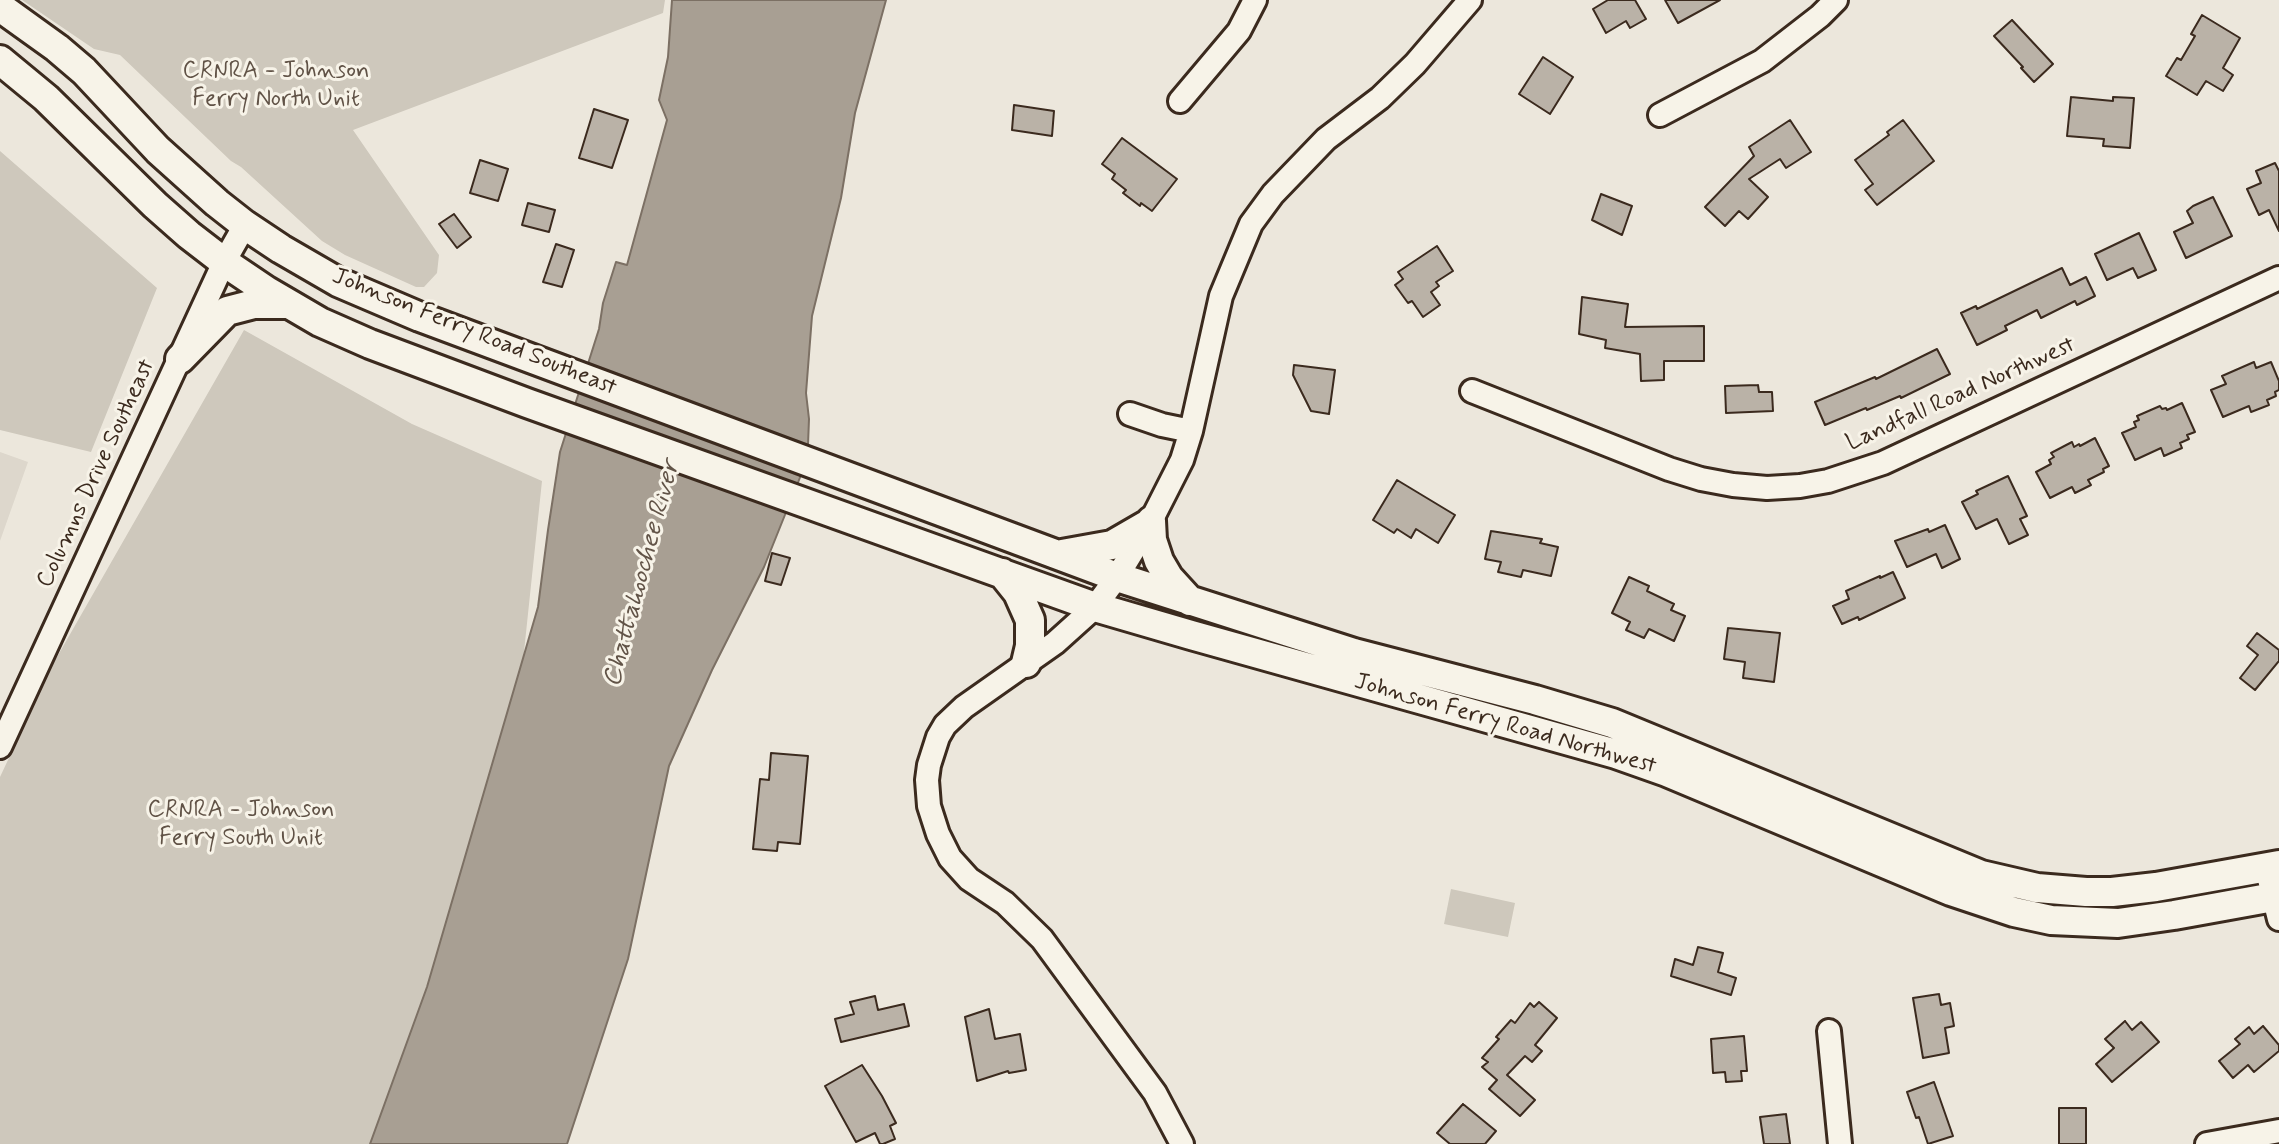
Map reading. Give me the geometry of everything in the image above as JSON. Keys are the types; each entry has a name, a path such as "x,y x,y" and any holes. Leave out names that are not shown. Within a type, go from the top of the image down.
{"main road":[{"name":"Johnson Ferry Road Southeast","path":"0,7 84,71 158,150 217,203 281,249 338,282 420,317 839,472"},
{"name":"Johnson Ferry Road Southeast","path":"0,60 46,98 155,205 224,262 320,322 527,403 825,509"},
{"path":"180,359 227,311 254,304 288,304"},
{"name":"Johnson Ferry Road Northwest","path":"839,472 1117,577 1190,601 1354,653 1612,723 1951,864 2015,883 2061,890 2112,892 2273,866"},
{"name":"Johnson Ferry Road Northwest","path":"825,509 1095,607 1616,754 1667,772 1951,891 2014,912 2051,920 2118,923 2277,904"},
{"path":"1057,554 1112,545 1150,522 1159,561 1169,578 1190,601"},
{"path":"1002,573 1018,593 1030,620 1030,646 1026,663"}],"street":[{"path":"1180,101 1239,31 1255,0"},
{"path":"1182,1144 1155,1093 1042,939 1005,903 969,879 943,847 929,806 929,765 945,725 964,707 1055,643 1095,607 1150,522 1182,460 1221,296 1251,224 1273,194 1326,139 1380,98 1415,64 1470,0"},
{"path":"1660,115 1762,61 1836,0"},
{"name":"Columns Drive Southeast","path":"0,747 224,262 245,225"},
{"name":"Landfall Road Northwest","path":"1472,391 1701,479 1756,487 1800,486 1828,481 1883,463 2279,278"},
{"path":"1130,414 1191,431"},
{"path":"2273,866 2277,904"},
{"path":"1829,1031 1840,1144"},
{"path":"2207,1144 2279,1131"}],"shaded area":[{"path":"0,452 28,462 0,541"}],"green space":[{"name":"CRNRA - Johnson Ferry North Unit","path":"22,0 665,0 663,13 353,130 439,255 437,273 424,287 416,287 345,255 322,241 231,161 120,55 94,49"},
{"path":"0,151 157,288 91,452 0,430"},
{"name":"CRNRA - Johnson Ferry South Unit","path":"244,330 412,424 542,481 513,756 394,1144 0,1144 0,777 53,664"},
{"path":"1451,889 1515,903 1508,937 1444,924"}],"water":[{"name":"Chattahoochee River","path":"672,0 886,0 855,113 841,198 812,316 806,393 808,445 803,470 764,567 712,670 669,766 628,959 567,1144 370,1144 427,987 538,607 560,452 599,329 603,303 616,262 627,265 667,120 659,100 668,57"}],"building":[{"path":"1608,0 1635,0 1646,19 1630,28 1626,21 1606,33 1593,9"},
{"path":"1665,0 1720,0 1678,23"},
{"path":"2202,15 2240,38 2223,68 2233,75 2223,91 2206,81 2197,95 2166,76 2177,58 2181,60 2195,36 2191,34"},
{"path":"2012,20 2053,64 2034,82 1994,36"},
{"path":"1543,57 1573,77 1550,114 1519,94"},
{"path":"2071,97 2113,101 2113,97 2134,98 2130,148 2103,146 2104,139 2067,136"},
{"path":"1014,105 1054,111 1052,136 1012,130"},
{"path":"594,109 628,120 612,168 579,158"},
{"path":"1790,120 1811,152 1786,168 1780,159 1749,179 1768,197 1748,219 1739,211 1725,226 1705,207 1754,156 1749,147"},
{"path":"1903,120 1934,161 1877,205 1865,190 1873,184 1855,160 1889,135 1887,132"},
{"path":"1122,138 1177,179 1152,211 1123,193 1126,190 1112,179 1115,174 1102,164"},
{"path":"480,160 508,169 498,201 470,193"},
{"path":"2275,163 2279,171 2279,231 2269,210 2259,215 2247,189 2261,183 2256,171"},
{"path":"1601,194 1632,206 1622,235 1592,220"},
{"path":"2213,197 2232,236 2186,258 2174,232 2193,223 2187,211"},
{"path":"528,203 555,210 549,232 522,225"},
{"path":"454,214 471,237 457,248 439,224"},
{"path":"2139,233 2156,270 2138,278 2133,268 2107,280 2095,254"},
{"path":"556,244 574,250 562,287 543,282"},
{"path":"1437,246 1453,271 1436,282 1439,286 1431,292 1440,305 1423,317 1395,285 1403,279 1398,272"},
{"path":"2062,268 2070,285 2086,277 2095,296 2077,305 2075,301 2041,318 2037,310 1977,345 1961,313 1976,306 1977,309"},
{"path":"1582,297 1628,304 1625,327 1704,326 1704,361 1664,361 1664,380 1641,381 1640,354 1605,348 1606,340 1579,334"},
{"path":"1937,349 1950,374 1901,398 1825,425 1815,402 1876,379"},
{"path":"2254,362 2256,368 2271,362 2279,381 2276,396 2267,400 2269,405 2251,412 2249,406 2223,417 2211,390 2226,384 2222,376"},
{"path":"1294,365 1335,370 1329,414 1311,411 1293,375"},
{"path":"1758,385 1759,392 1772,392 1773,411 1726,413 1725,386"},
{"path":"2182,403 2195,432 2180,443 2182,448 2164,456 2161,448 2135,460 2122,433 2136,427 2134,422 2139,420 2137,416 2160,406 2167,410"},
{"path":"2095,438 2109,466 2088,480 2091,485 2075,493 2072,487 2050,498 2036,472 2051,464 2049,460 2054,457 2051,453 2072,442 2074,447 2080,446"},
{"path":"2008,476 2027,516 2020,519 2028,535 2009,544 1997,519 1976,529 1962,502 1978,494 1976,491"},
{"path":"1397,480 1455,515 1438,543 1416,529 1411,538 1397,529 1394,533 1373,520"},
{"path":"1945,525 1960,559 1942,568 1936,554 1907,567 1895,541"},
{"path":"1491,531 1542,539 1540,543 1558,547 1551,576 1523,570 1521,577 1498,572 1501,562 1485,559"},
{"path":"772,553 790,558 781,585 765,581"},
{"path":"1893,572 1905,598 1859,620 1858,617 1842,624 1833,606 1849,599 1846,591"},
{"path":"1629,577 1649,586 1647,591 1674,604 1671,610 1685,616 1674,641 1649,629 1644,638 1626,630 1630,622 1612,613"},
{"path":"1728,628 1780,633 1774,682 1743,678 1745,662 1724,659"},
{"path":"2257,633 2279,650 2279,661 2255,690 2240,678 2258,655 2247,646"},
{"path":"771,753 808,756 800,844 778,842 777,851 753,849 760,779 769,780"},
{"path":"1698,947 1723,953 1718,972 1736,978 1731,995 1671,976 1675,959 1693,965"},
{"path":"1939,994 1941,1005 1950,1003 1954,1026 1945,1028 1949,1053 1923,1058 1913,998"},
{"path":"875,996 878,1010 904,1004 909,1026 841,1042 835,1019 854,1014 850,1002"},
{"path":"1539,1002 1557,1018 1535,1045 1542,1051 1532,1062 1525,1056 1507,1075 1535,1100 1520,1116 1489,1089 1497,1080 1482,1067 1488,1062 1482,1058 1511,1020 1515,1023 1530,1003 1534,1007"},
{"path":"989,1009 995,1039 1020,1034 1026,1070 1008,1071 977,1081 965,1017"},
{"path":"2125,1021 2132,1030 2141,1022 2159,1042 2112,1082 2096,1064 2114,1048 2105,1039"},
{"path":"2263,1026 2279,1045 2279,1051 2254,1072 2248,1065 2233,1078 2219,1061 2240,1044 2235,1039 2249,1027 2254,1034"},
{"path":"1744,1036 1747,1071 1741,1071 1742,1081 1726,1082 1725,1072 1713,1073 1711,1039"},
{"path":"862,1065 896,1123 890,1126 895,1139 883,1144 880,1144 875,1133 856,1142 825,1086"},
{"path":"1934,1082 1953,1136 1928,1144 1907,1092"},
{"path":"1463,1104 1496,1131 1485,1144 1450,1144 1437,1133"},
{"path":"2059,1108 2086,1108 2086,1144 2059,1144"},
{"path":"1786,1114 1790,1144 1764,1144 1760,1117"}]}
